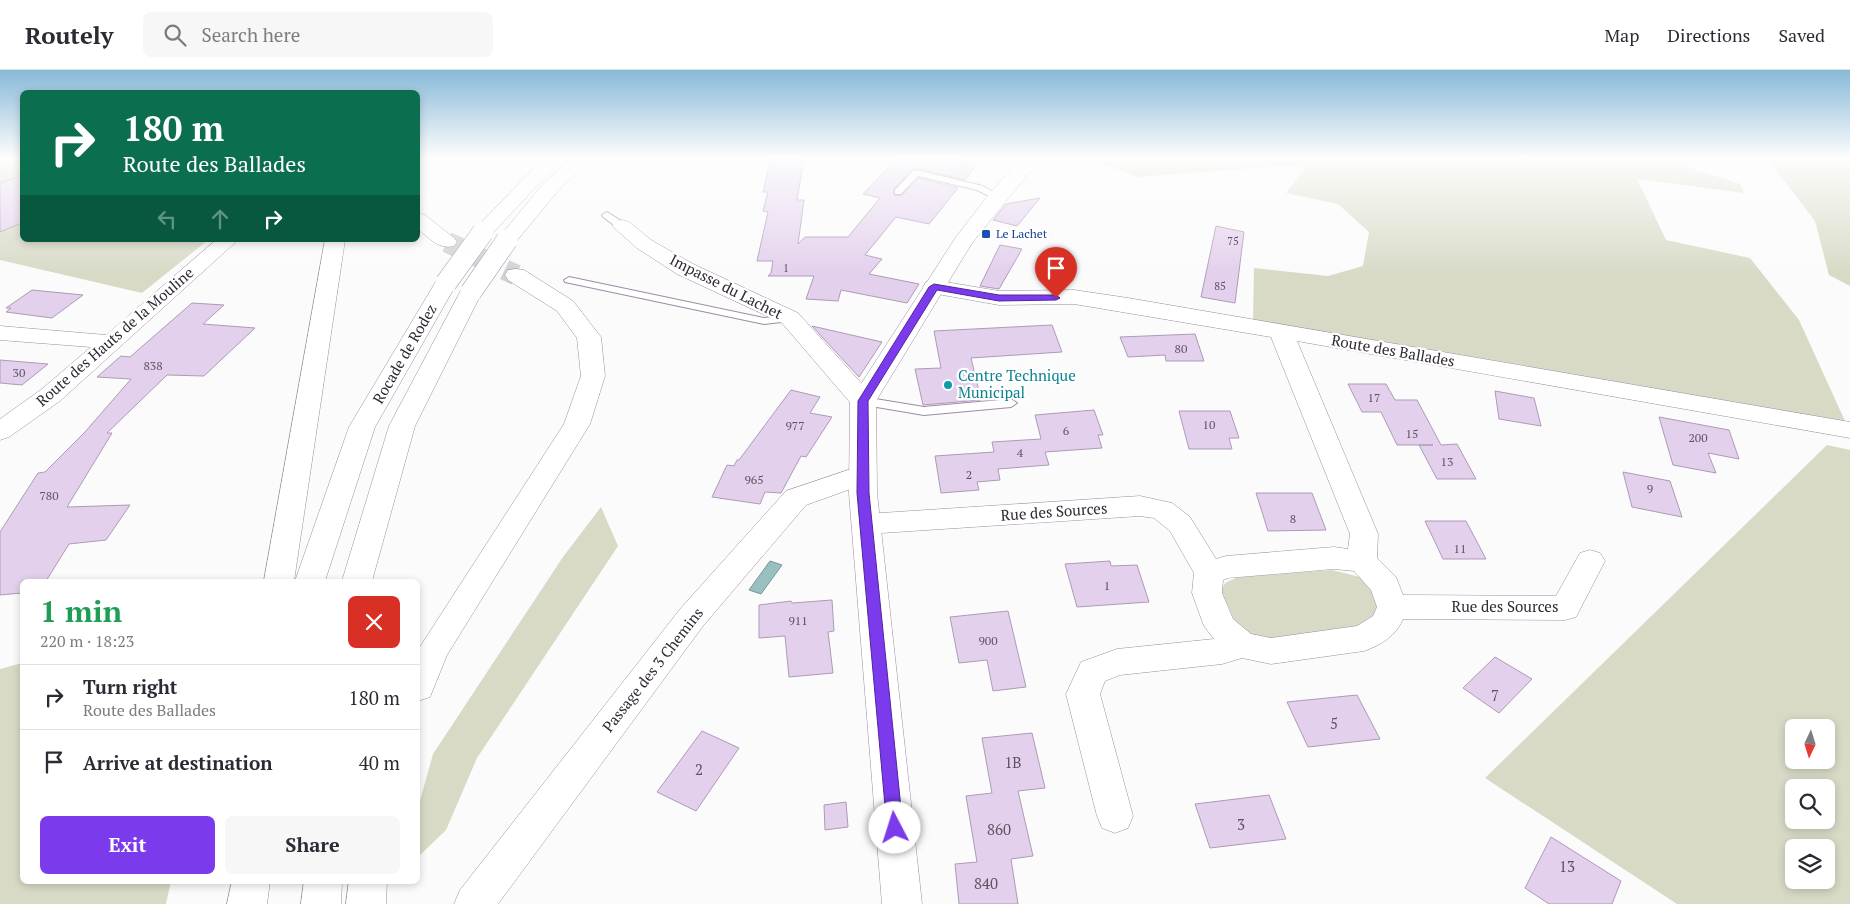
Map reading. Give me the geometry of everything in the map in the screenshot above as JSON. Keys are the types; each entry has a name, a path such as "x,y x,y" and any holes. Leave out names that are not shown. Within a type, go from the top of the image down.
{"main road":[{"name":"Rocade de Rodez","path":"311,579 362,427 446,282 482,232 516,197"},
{"name":"Rocade de Rodez","path":"357,579 402,426 471,292 507,240 543,197"},
{"path":"902,904 866,524 863,474 863,401 962,241 997,197"},
{"name":"Impasse du Lachet","path":"615,220 644,244 685,269 790,318 863,401"},
{"path":"420,221 447,242"},
{"name":"Route des Hauts de la Mouline","path":"0,431 46,399 226,242"},
{"path":"279,579 335,242"},
{"path":"420,682 433,651 576,424 593,376 589,337 565,306 516,275"},
{"name":"Route des Ballades","path":"934,287 999,298 1074,298 1110,302 1850,430"},
{"path":"1281,332 1364,534 1362,561"},
{"path":"0,333 111,342"},
{"name":"Passage des 3 Chemins","path":"474,904 692,617 796,498 863,474"},
{"name":"Rue des Sources","path":"866,524 1140,506 1162,510 1180,524 1209,573"},
{"path":"1334,558 1362,561 1385,585 1392,607 1385,624 1364,638 1271,651 1242,645 1220,626 1206,593 1209,573 1226,567 1334,558"},
{"name":"Rue des Sources","path":"1392,607 1565,608 1590,561"},
{"path":"1115,816 1083,694 1093,672 1117,662 1222,652 1242,645"},
{"path":"236,904 239,884"},
{"path":"247,904 250,884"},
{"path":"321,904 323,884"},
{"path":"366,904 368,884"}],"lane":[{"path":"569,280 764,321 790,318"},
{"path":"863,401 924,411 1011,403"}],"green space":[{"path":"0,197 20,197 20,242 206,242 142,293 0,260"},
{"path":"1305,197 1646,197 1666,240 1750,258 1799,320 1845,421 1253,320 1254,268 1328,276 1363,266 1369,232 1338,204"},
{"path":"1797,197 1850,197 1850,286 1829,275 1815,221"},
{"path":"1827,445 1850,450 1850,904 1677,904 1485,778"},
{"path":"601,507 618,546 477,758 446,830 420,855 420,801 433,754 563,557"},
{"path":"1332,570 1360,577 1374,594 1378,615 1374,623 1270,639 1249,634 1237,626 1221,590 1225,583 1240,576"},
{"path":"20,664 20,884 170,884 166,904 0,904 0,669"}],"water":[{"path":"770,561 782,565 761,594 749,590"}],"building":[{"path":"0,197 20,197 20,224 0,232"},
{"path":"767,197 798,197 797,200 804,200 798,244 805,237 848,237 880,198 875,197 951,197 929,224 896,217 865,255 882,259 869,274 919,284 907,303 841,290 838,301 806,299 814,276 768,276 771,273 773,261 757,261 768,212 763,211"},
{"path":"1040,198 1017,226 993,220 1006,204"},
{"path":"1216,226 1244,232 1235,303 1201,297"},
{"path":"1000,245 1022,249 999,289 980,286"},
{"path":"32,290 83,295 52,318 6,312 11,308 6,308"},
{"path":"192,303 224,305 203,324 255,328 204,376 167,375 107,433 112,433 67,507 130,505 106,540 69,544 47,579 20,579 20,593 0,595 0,532 38,473 45,472 85,432 131,379 97,377 121,356 130,357"},
{"path":"1052,325 1062,352 971,358 981,400 923,405 915,369 941,368 934,331"},
{"path":"812,326 882,342 859,377"},
{"path":"1195,334 1204,361 1166,361 1165,355 1128,357 1120,337"},
{"path":"0,360 48,364 22,385 0,383"},
{"path":"1348,384 1386,384 1395,400 1417,400 1441,445 1457,444 1476,479 1437,479 1419,445 1397,445 1381,412 1362,412"},
{"path":"791,390 820,397 810,413 832,417 806,457 801,456 781,493 765,492 760,504 712,497 727,465 734,466"},
{"path":"1495,391 1534,398 1541,426 1499,419"},
{"path":"1094,410 1103,435 1098,435 1102,448 1045,452 1049,465 998,469 1000,480 977,482 979,490 941,493 935,456 994,452 992,442 1041,439 1035,415"},
{"path":"1179,411 1230,411 1239,438 1229,438 1232,449 1189,449"},
{"path":"1659,417 1729,430 1739,459 1708,453 1716,473 1673,465"},
{"path":"1623,472 1670,481 1682,517 1632,507"},
{"path":"1256,493 1312,493 1326,530 1268,531"},
{"path":"1425,521 1466,521 1486,559 1443,559"},
{"path":"1110,561 1111,566 1137,565 1149,602 1077,607 1065,564"},
{"path":"832,600 834,631 828,632 833,673 789,677 785,636 759,638 759,605 791,601 792,603"},
{"path":"1008,611 1026,687 993,691 987,660 959,663 950,617"},
{"path":"1495,657 1532,679 1499,713 1463,688"},
{"path":"1357,695 1380,739 1308,747 1287,702"},
{"path":"702,731 739,748 696,811 657,792"},
{"path":"1032,733 1045,788 1018,791 1033,856 1011,859 1018,904 959,904 955,864 977,862 966,796 992,793 982,738"},
{"path":"1269,795 1286,839 1210,848 1195,804"},
{"path":"846,802 848,827 825,830 824,805"},
{"path":"1551,837 1621,881 1612,904 1549,904 1525,888"}],"tunnel":[{"path":"447,242 516,275"}],"place":[{"name":"Le Lachet","path":"986,234"},
{"name":"Centre Technique Municipal","path":"948,385"}],"route":[{"path":"895,828 863,493 863,401 934,287 999,298 1056,298"}]}
